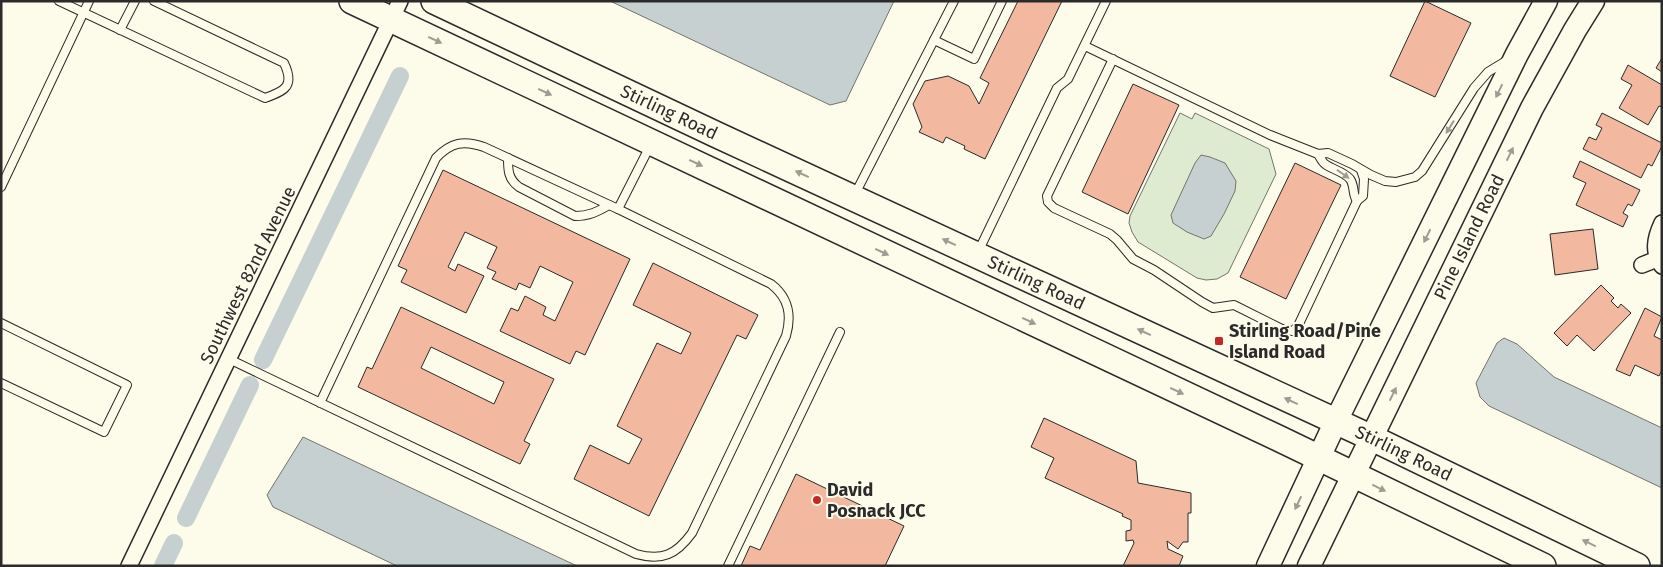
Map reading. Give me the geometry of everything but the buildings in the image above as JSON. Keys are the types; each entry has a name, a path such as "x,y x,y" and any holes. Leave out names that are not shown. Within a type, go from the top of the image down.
{"main road":[{"name":"Stirling Road","path":"352,1 395,10 652,142 1543,566"},
{"name":"Stirling Road","path":"434,1 1372,438 1637,566"},
{"path":"1268,566 1336,422 1517,54 1546,1"},
{"name":"Pine Island Road","path":"1310,566 1532,108 1593,1"},
{"path":"838,231 854,198"}],"street":[{"name":"Southwest 82nd Avenue","path":"129,566 395,10"},
{"path":"1642,265 1659,263 1655,242 1662,223"}],"lane":[{"path":"59,1 264,98 282,92 288,82 288,73 284,63 154,1"},
{"path":"1,187 89,1"},
{"path":"120,30 135,1"},
{"path":"854,198 954,1"},
{"path":"934,40 974,59 1002,1"},
{"path":"977,255 1057,88 1068,79 1106,1"},
{"path":"1085,46 1270,135 1318,154 1328,153 1361,170 1385,180 1396,182 1415,177 1427,164 1474,88 1488,72 1517,54"},
{"path":"1113,59 1047,196 1048,202 1054,208 1110,234 1133,259 1154,270 1213,308 1234,305 1284,330 1292,331 1298,326 1358,201 1363,196 1364,180 1361,170"},
{"path":"228,359 320,403 636,554 658,557 669,555 678,550 692,533 786,336 789,314 783,295 772,284 508,158 473,143 463,142 443,150 436,158 320,403"},
{"path":"618,209 652,142"},
{"path":"1318,154 1324,164 1350,179 1353,185 1354,197 1358,201"},
{"path":"508,158 508,172 512,182 575,216 595,213 609,205"},
{"path":"1,323 127,385 104,432 1,383"},
{"path":"728,566 840,332"}],"green space":[{"path":"1180,113 1192,119 1195,113 1269,149 1276,174 1228,273 1217,279 1206,280 1197,278 1138,242 1129,223 1130,216"}],"shaded area":[{"path":"610,1 894,1 846,101 830,105"},
{"path":"1201,155 1225,163 1236,181 1235,191 1224,214 1211,236 1204,239 1187,232 1173,223 1171,215 1195,163"},
{"path":"1504,338 1517,344 1554,377 1662,428 1662,488 1489,406 1480,397 1476,383 1497,343"},
{"path":"303,437 577,566 397,566 273,507 267,495"}],"waterway":[{"path":"263,360 400,76"},
{"path":"186,518 250,385"},
{"path":"163,566 174,543"}],"place":[{"name":"Stirling Road/Pine Island Road","path":"1219,341"},
{"name":"David Posnack JCC","path":"817,500"}]}
